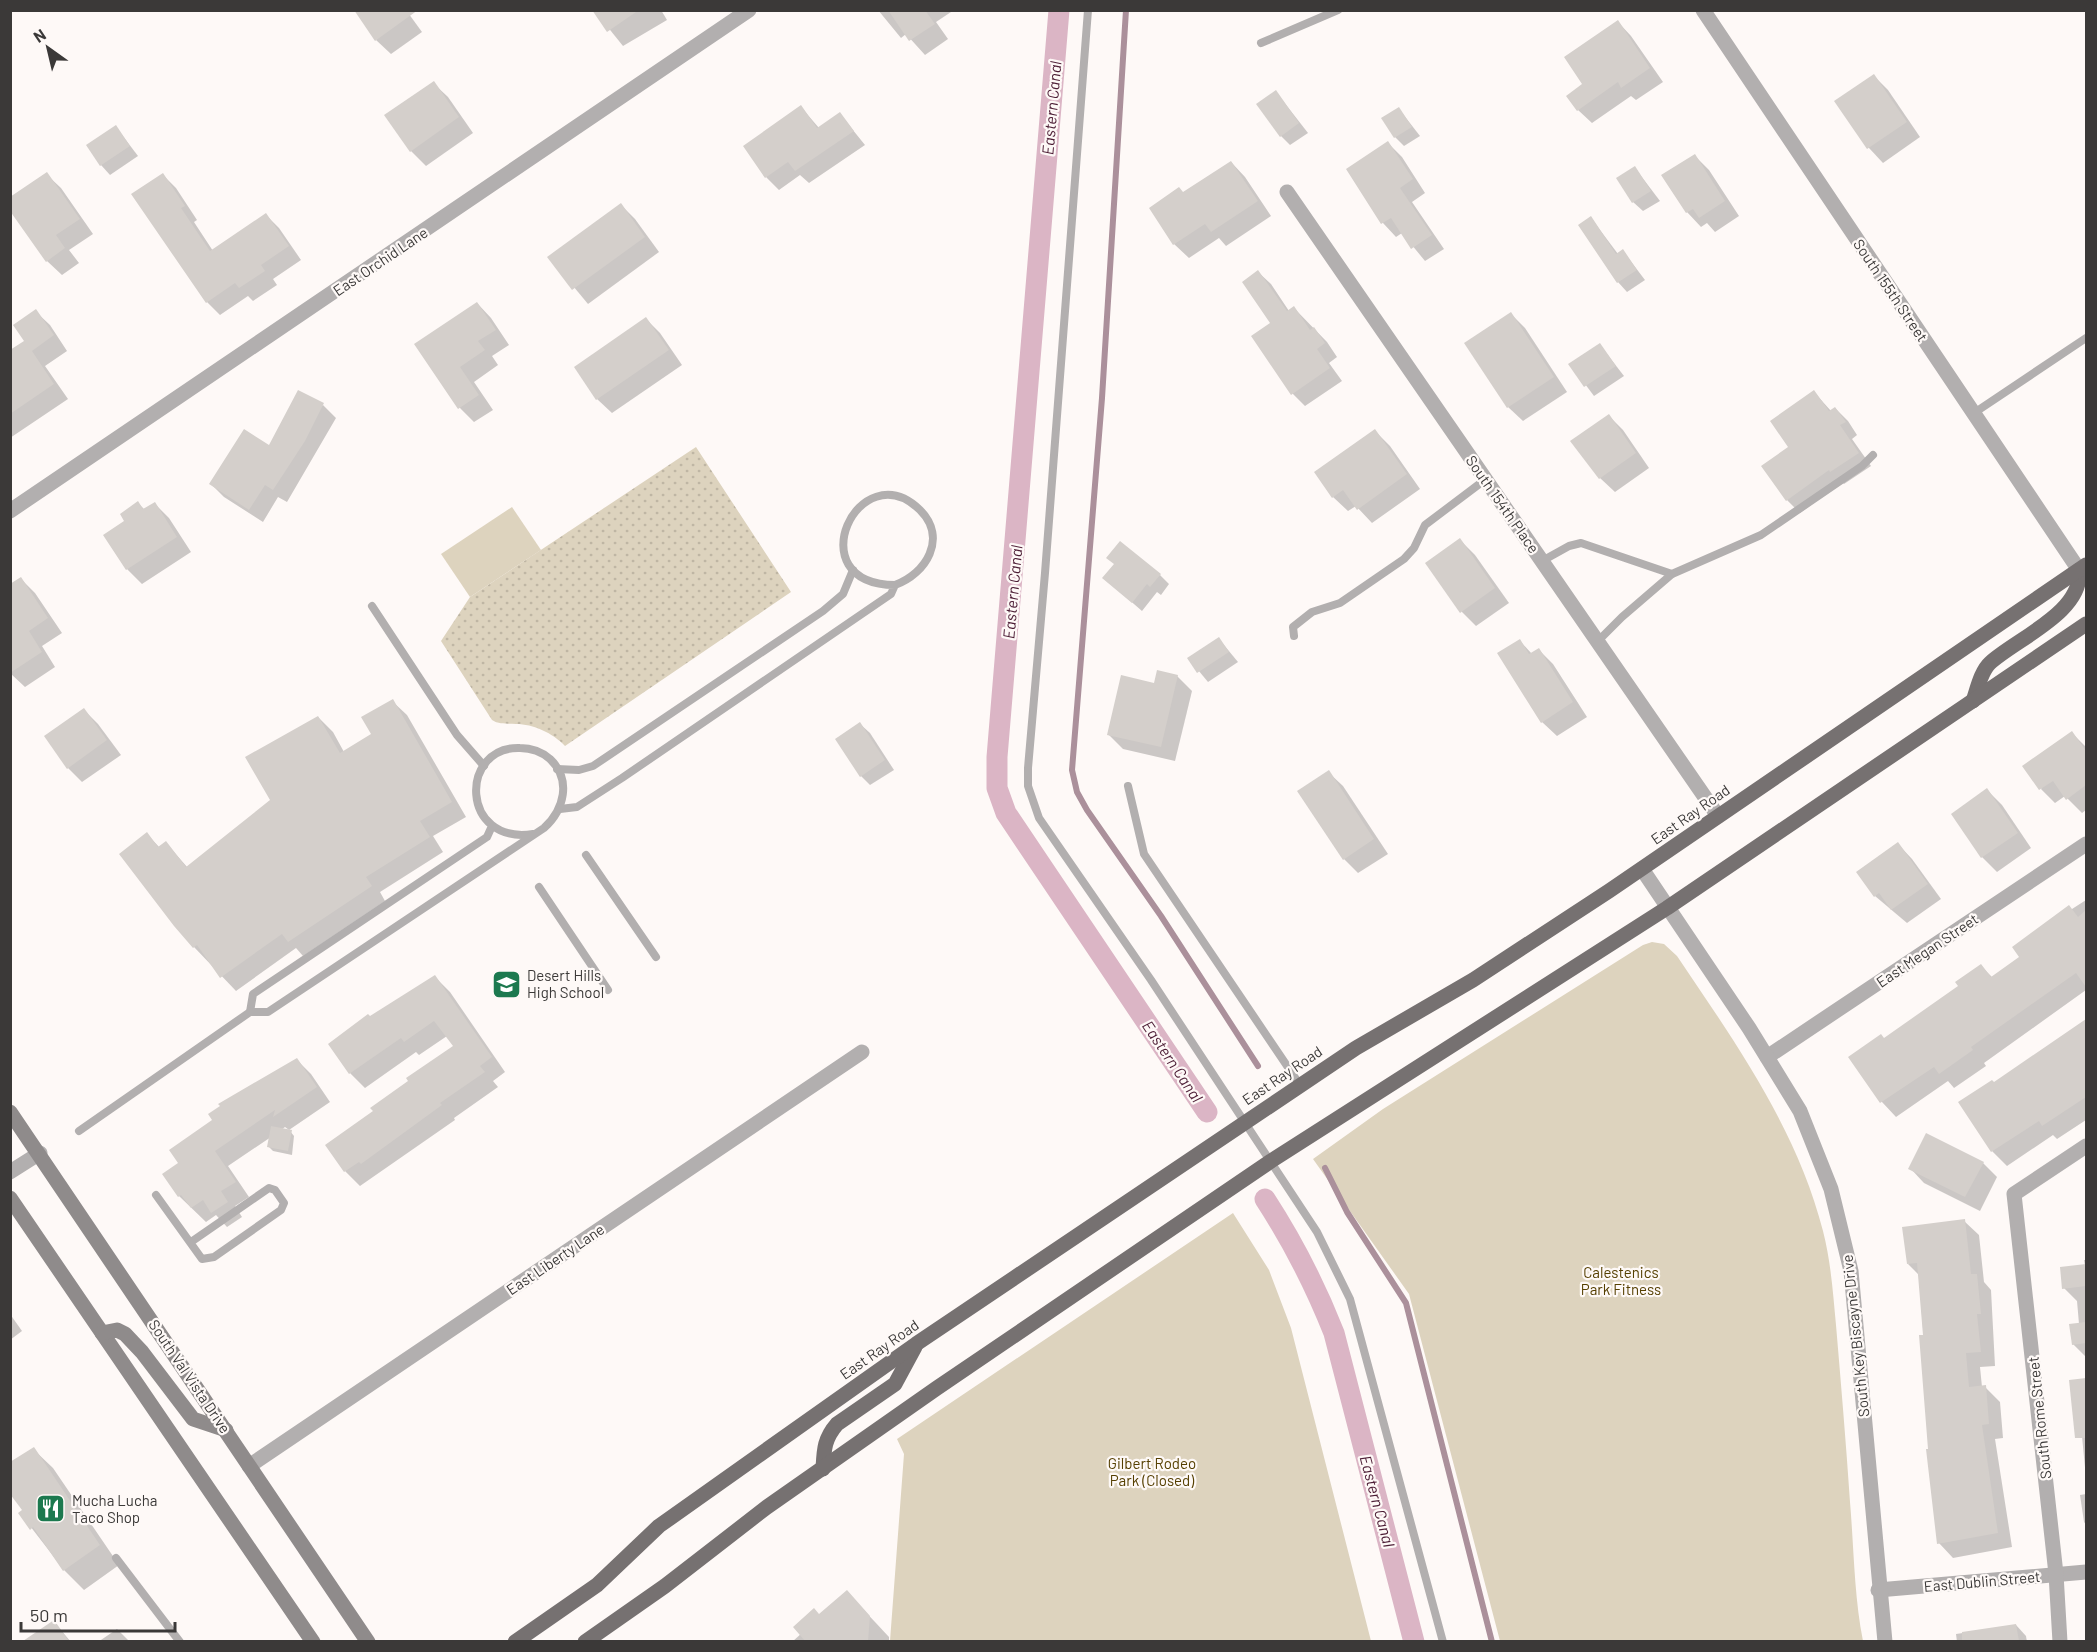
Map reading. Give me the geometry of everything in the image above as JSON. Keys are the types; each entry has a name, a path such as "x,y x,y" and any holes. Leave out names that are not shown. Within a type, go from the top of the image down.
{"main road":[{"name":"East Ray Road","path":"515,1641 597,1585 659,1526 916,1344 1356,1048 1473,980 1642,869 2083,568"},
{"path":"1973,701 1988,664 2056,615 2078,588 2083,568"},
{"path":"585,1641 665,1586 767,1508 937,1388 1270,1161 1667,908 2086,624"},
{"name":"South Val Vista Drive","path":"10,1112 40,1153 368,1641"},
{"path":"10,1198 313,1641"},
{"path":"102,1333 117,1330 125,1334 142,1352 193,1419 226,1430"},
{"path":"823,1469 824,1445 831,1431 837,1424 896,1384 916,1344"}],"street":[{"name":"South 155th Street","path":"1703,10 1974,413 2083,568"},
{"name":"East Orchid Lane","path":"10,511 739,13"},
{"name":"South 154th Place","path":"1287,192 1718,816"},
{"name":"East Megan Street","path":"1767,1057 2086,844"},
{"name":"South Key Biscayne Drive","path":"1642,869 1767,1057 1800,1111 1831,1189 1851,1271 1878,1590 1885,1641"},
{"name":"East Liberty Lane","path":"249,1466 862,1052"},
{"name":"South Rome Street","path":"2060,1641 2056,1574 2014,1194 2086,1146"},
{"path":"10,1172 40,1153"},
{"name":"East Dublin Street","path":"1878,1590 2086,1572"}],"lane":[{"path":"1088,10 1028,786 1039,818 1151,980 1317,1232 1350,1299 1443,1641"},
{"path":"1261,43 1338,10"},
{"path":"1974,413 2086,338"},
{"path":"1598,642 1622,617 1672,574 1761,536 1862,466 1873,455"},
{"path":"1294,636 1293,627 1302,617 1340,603 1404,559 1414,548 1425,525 1486,479"},
{"path":"886,496 900,497 913,503 923,513 930,527 932,542 929,557 921,570 909,580 895,585 879,585 865,580 853,570 845,557 842,543 850,516 859,506 872,499 886,496"},
{"path":"1542,561 1569,546 1581,543 1672,574"},
{"path":"557,769 579,770 593,766 823,611 843,594 853,570"},
{"path":"560,809 577,807 622,778 891,594 895,585"},
{"path":"372,606 457,735 484,766"},
{"path":"79,1131 250,1012 268,1012 554,820 560,809 562,782 550,759 528,748 503,751 484,766 478,776 476,798 484,818 492,826 505,834 519,836 533,834"},
{"path":"1128,786 1144,854 1300,1085"},
{"path":"250,1012 253,994 487,837 492,826"},
{"path":"586,855 656,957"},
{"path":"539,887 608,990"},
{"path":"156,1195 202,1259 214,1257 281,1210 284,1203 275,1190 269,1188 191,1242"},
{"path":"116,1558 180,1641"}],"green space":[{"path":"696,447 791,592 565,746 549,733 536,728 492,720 441,641 470,597"},
{"path":"512,507 541,550 470,597 441,554"},
{"name":"Calestenics Park Fitness","path":"1652,942 1664,944 1677,956 1721,1021 1781,1122 1812,1193 1830,1266 1856,1589 1863,1641 1500,1641 1409,1294 1313,1159 1383,1109 1643,945"},
{"name":"Gilbert Rodeo Park (Closed)","path":"1233,1213 1269,1270 1291,1328 1371,1641 890,1641 904,1454 897,1439"}],"building":[{"path":"354,10 418,10 375,41"},
{"path":"592,10 639,10 607,32"},
{"path":"888,10 925,10 935,24 909,41"},
{"path":"1618,20 1650,68 1621,88 1618,82 1577,111 1566,96 1582,84 1564,57"},
{"path":"1874,74 1907,122 1867,149 1834,101"},
{"path":"434,81 459,117 410,152 384,115"},
{"path":"1276,90 1299,123 1280,137 1256,104"},
{"path":"801,105 817,128 840,112 854,131 795,171 788,162 765,178 743,146"},
{"path":"1399,107 1412,127 1394,138 1381,118"},
{"path":"116,125 130,146 100,166 86,145"},
{"path":"1388,141 1413,179 1400,188 1432,235 1411,249 1391,218 1381,224 1346,169"},
{"path":"1695,154 1725,201 1699,218 1693,209 1686,213 1661,175"},
{"path":"1231,161 1258,201 1211,232 1205,224 1173,245 1149,208 1179,187 1183,192"},
{"path":"1635,166 1651,191 1632,203 1616,178"},
{"path":"47,172 80,219 56,235 65,248 46,262 10,211 10,197"},
{"path":"163,173 185,206 181,208 210,251 266,213 289,246 261,265 265,271 239,288 235,283 206,303 131,194"},
{"path":"621,203 645,237 572,290 547,257"},
{"path":"1591,216 1616,254 1623,249 1637,270 1617,283 1578,225"},
{"path":"1258,270 1287,311 1294,306 1310,330 1314,327 1325,343 1317,349 1330,368 1291,395 1251,336 1270,323 1242,282"},
{"path":"477,302 496,330 478,341 485,350 460,367 479,395 458,409 414,344"},
{"path":"36,309 54,335 32,351 54,384 10,414 10,350 24,341 13,325"},
{"path":"1511,312 1554,377 1507,408 1464,343"},
{"path":"646,317 669,350 596,400 574,367"},
{"path":"1600,343 1616,366 1584,387 1568,364"},
{"path":"298,390 324,403 305,441 273,490 265,485 249,510 209,484 244,429 269,445"},
{"path":"1814,390 1829,411 1835,407 1846,422 1840,425 1859,453 1830,472 1829,470 1786,501 1761,466 1788,447 1770,421"},
{"path":"1609,414 1636,453 1599,479 1570,441"},
{"path":"1375,429 1407,474 1357,510 1343,490 1332,498 1314,472"},
{"path":"138,501 143,509 155,502 177,537 126,570 103,535 124,521 120,514"},
{"path":"1460,538 1495,588 1460,613 1425,563"},
{"path":"1120,541 1161,574 1150,587 1147,584 1132,603 1102,578 1114,564 1106,558"},
{"path":"21,577 48,618 29,631 42,652 10,673 10,584"},
{"path":"1219,637 1229,652 1197,673 1187,658"},
{"path":"1520,639 1529,654 1539,648 1573,702 1541,723 1497,653"},
{"path":"1157,670 1178,675 1161,747 1107,735 1121,675 1154,683"},
{"path":"393,699 452,802 420,821 430,837 366,877 372,886 288,942 282,934 220,978 197,945 193,948 174,926 119,854 147,832 158,847 166,841 186,867 270,800 245,757 318,716 340,753 371,734 361,717"},
{"path":"84,708 107,740 67,769 44,736"},
{"path":"860,722 885,760 860,777 835,739"},
{"path":"2072,731 2086,751 2086,785 2066,800 2053,781 2039,790 2022,766"},
{"path":"1329,770 1374,839 1343,860 1297,791"},
{"path":"1987,788 2018,833 1981,858 1951,814"},
{"path":"1898,842 1928,884 1891,910 1879,893 1874,897 1856,872"},
{"path":"2069,905 2078,917 2086,910 2086,987 2076,973 1971,1047 1973,1050 1939,1074 1934,1067 1880,1103 1848,1057 1881,1034 1884,1038 1958,986 1955,982 1981,964 1991,977 2019,957 2012,947"},
{"path":"435,975 492,1057 480,1066 485,1072 440,1103 442,1105 361,1164 359,1162 344,1172 325,1145 373,1111 370,1108 408,1081 406,1078 453,1046 434,1021 404,1042 401,1038 349,1074 328,1044 368,1014 370,1016"},
{"path":"2086,1019 2086,1097 2042,1126 2039,1121 1991,1152 1958,1102 1992,1080 1994,1082"},
{"path":"297,1058 317,1087 273,1117 275,1110 215,1151 236,1182 221,1191 228,1202 211,1213 203,1200 191,1208 181,1195 178,1197 162,1174 178,1163 169,1150 212,1120 208,1114 220,1106 218,1104"},
{"path":"271,1126 292,1130 288,1151 267,1147"},
{"path":"1926,1133 1984,1162 1965,1197 1908,1169"},
{"path":"1965,1219 1971,1274 1977,1274 1981,1314 1977,1314 1981,1352 1966,1353 1969,1387 1986,1385 1989,1424 1982,1425 1998,1533 1937,1544 1926,1449 1928,1449 1919,1335 1923,1335 1917,1263 1907,1264 1902,1227"},
{"path":"2086,1264 2086,1286 2062,1289 2060,1267"},
{"path":"2086,1322 2086,1343 2072,1345 2069,1324"},
{"path":"2086,1378 2086,1438 2075,1438 2069,1380"},
{"path":"34,1447 100,1545 63,1571 33,1527 30,1530 18,1513 22,1510 10,1494 10,1462"},
{"path":"847,1590 870,1616 868,1641 805,1641 793,1627 814,1608 819,1614"},
{"path":"54,1620 69,1641 23,1641"},
{"path":"2016,1624 2019,1641 1962,1641 1962,1632"}],"waterway":[{"name":"Eastern Canal","path":"1059,10 997,757 997,788 1006,813 1207,1112"},
{"path":"1126,10 1102,398 1072,770 1077,792 1087,810 1161,916 1258,1066"},
{"path":"1325,1168 1347,1212 1406,1303 1492,1642"},
{"name":"Eastern Canal","path":"1265,1199 1303,1264 1334,1333 1414,1642"}],"place":[{"name":"Desert Hills High School","path":"506,984"},
{"name":"Mucha Lucha Taco Shop","path":"51,1509"}]}
